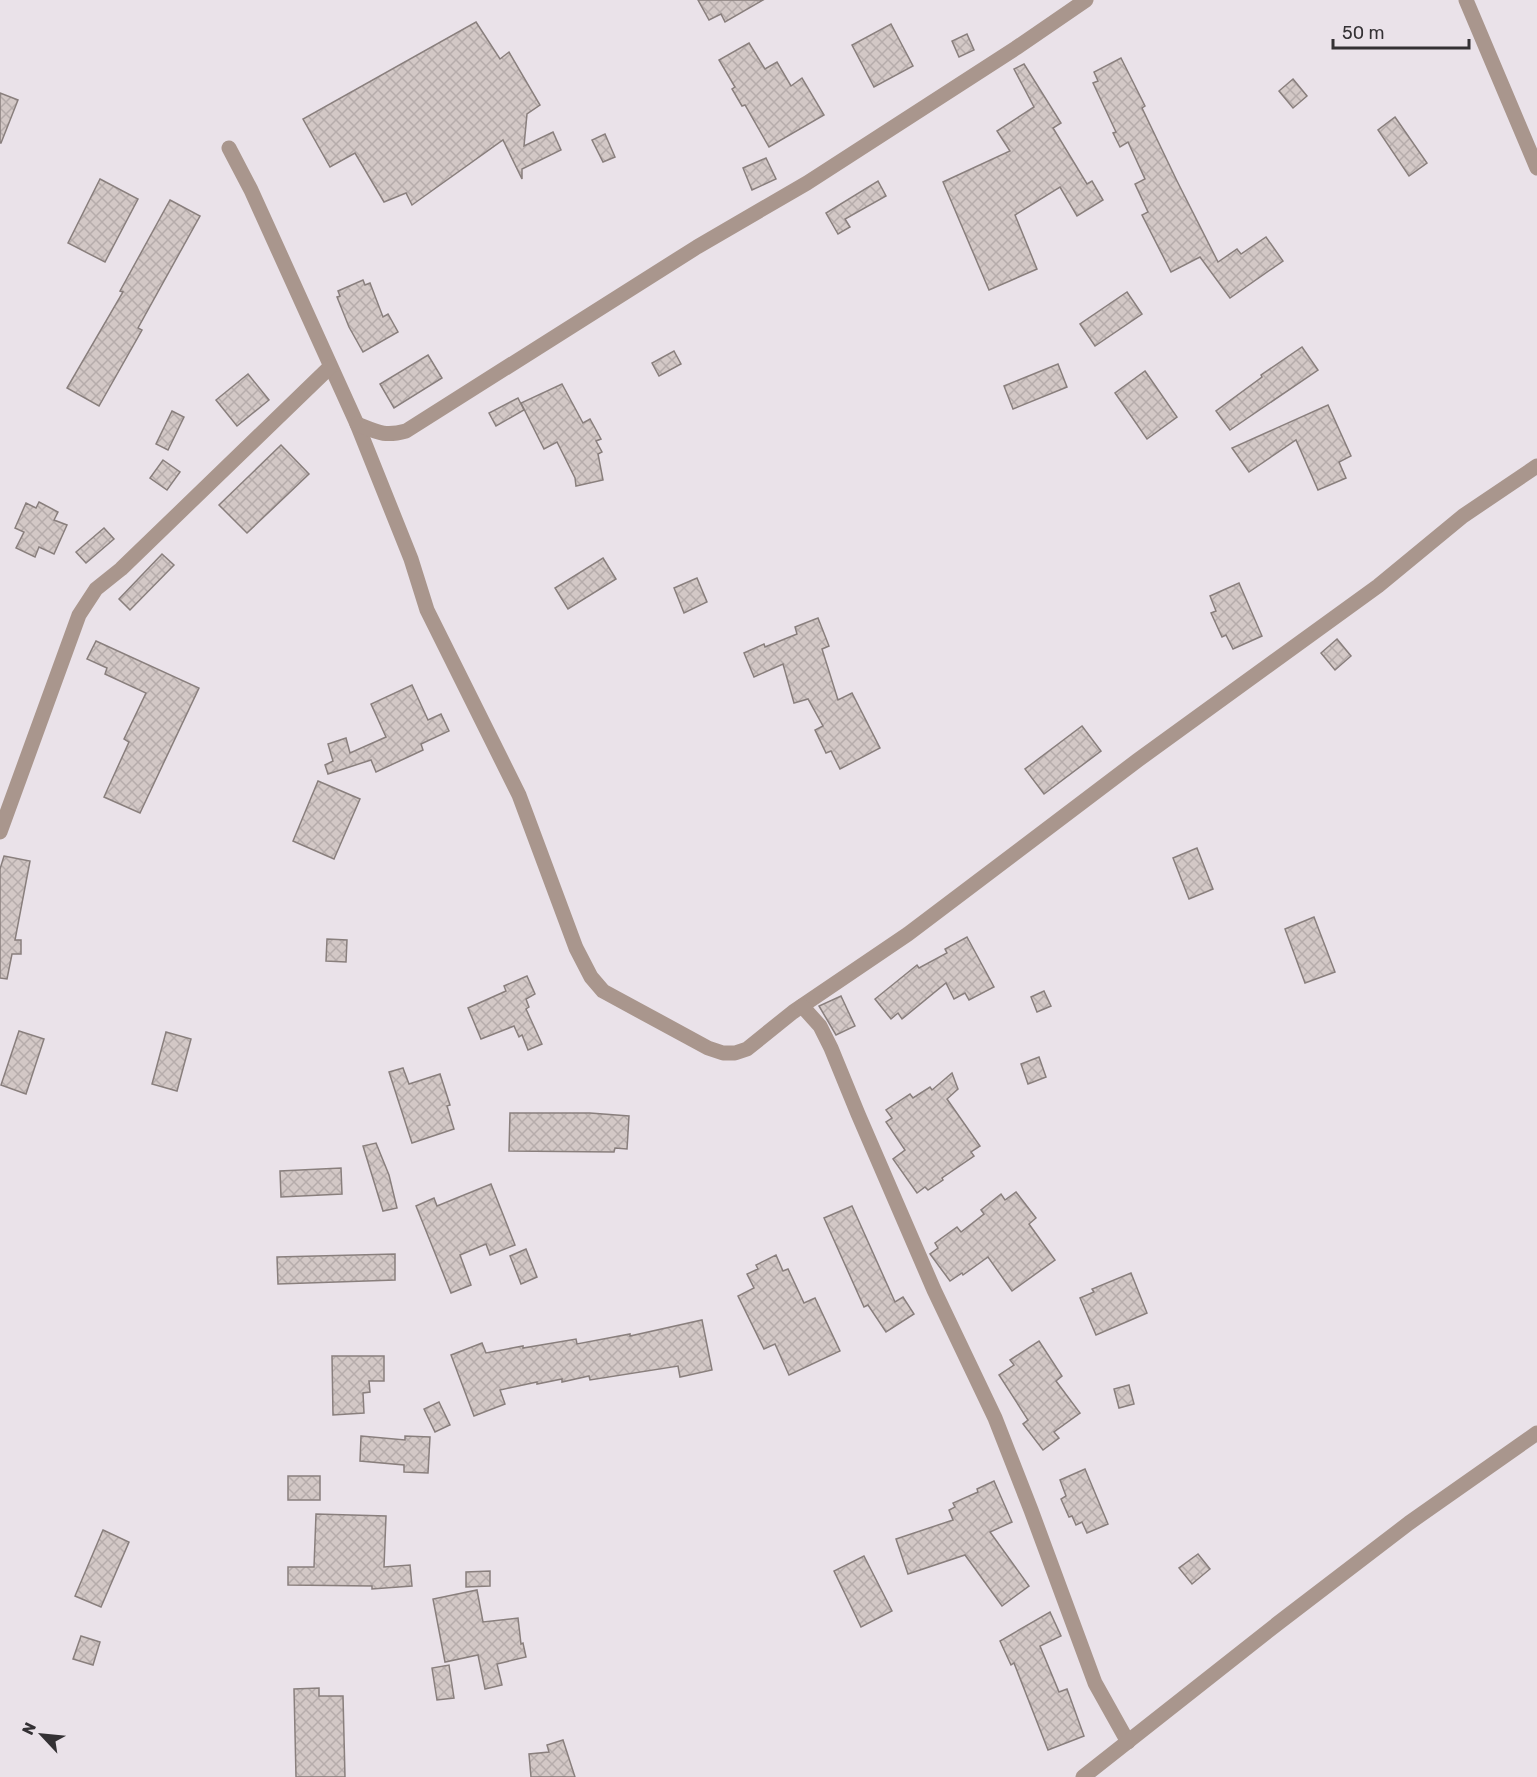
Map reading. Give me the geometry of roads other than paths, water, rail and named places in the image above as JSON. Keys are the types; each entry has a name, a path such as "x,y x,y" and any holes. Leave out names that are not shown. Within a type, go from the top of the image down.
{"street":[{"path":"357,424 391,435 406,431 697,247 807,183 1086,0"},
{"path":"1466,0 1537,168"},
{"path":"229,148 251,190 357,424 399,528 427,610 519,795 576,948 591,977 603,991 708,1048 723,1053 735,1053 747,1049 771,1028 908,934 1138,760 1378,586 1463,516 1537,466"},
{"path":"0,832 79,615 96,589 121,569 330,367"},
{"path":"802,1006 820,1026 831,1048 934,1290 995,1419 1095,1683 1128,1742"},
{"path":"1083,1777 1409,1523 1537,1433"}]}
